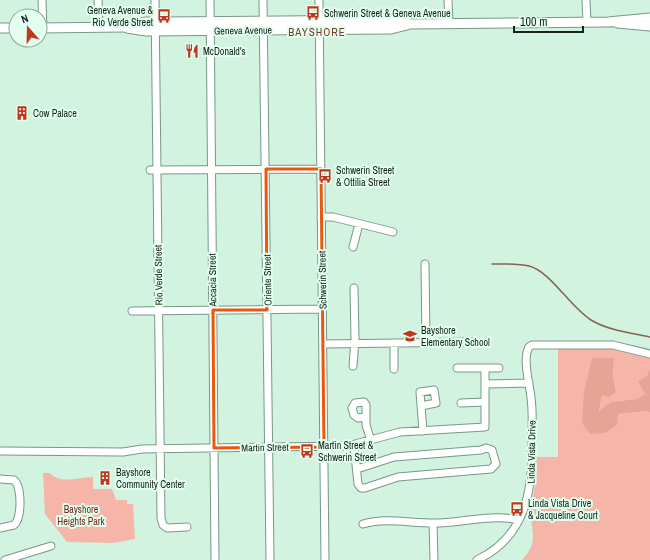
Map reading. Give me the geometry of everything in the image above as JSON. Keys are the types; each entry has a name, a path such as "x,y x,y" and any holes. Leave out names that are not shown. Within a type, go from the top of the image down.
{"main road":[{"name":"Geneva Avenue","path":"48,28 123,27 140,31 156,27 319,25 391,20 411,24 449,24 608,22 650,18"},
{"name":"Geneva Avenue","path":"608,22 650,26"}],"street":[{"path":"98,0 99,27"},
{"name":"Rio Verde Street","path":"155,0 154,170 159,311 162,523 165,527 170,529 187,527"},
{"name":"Accacia Street","path":"210,0 215,560"},
{"name":"Oriente Street","path":"264,0 270,560"},
{"name":"Schwerin Street","path":"319,0 325,560"},
{"path":"448,0 449,24"},
{"path":"586,0 587,22"},
{"path":"154,170 321,169"},
{"path":"321,216 334,217 393,232"},
{"path":"353,247 359,224"},
{"path":"425,264 426,343"},
{"path":"353,366 354,288"},
{"path":"132,311 322,310"},
{"path":"323,344 474,342"},
{"path":"394,343 394,370"},
{"name":"Linda Vista Drive","path":"477,560 502,543 519,520 528,498 532,474 532,408 527,350 529,347 613,345 650,354"},
{"path":"458,368 499,368"},
{"name":"Martin Street","path":"0,451 123,452 160,449 354,446 394,433 485,427 485,368"},
{"path":"485,384 529,383"},
{"path":"460,403 485,402"},
{"path":"421,406 423,431"},
{"path":"366,417 366,425 370,441"},
{"path":"354,446 358,484 361,488 398,478 491,469 496,464 492,450 486,448 481,450 394,457 357,469"},
{"path":"0,479 14,480 19,486 20,517 14,525 0,528"},
{"path":"362,524 387,520 433,523 477,519 508,518 519,520"},
{"path":"433,523 434,560"},
{"path":"5,560 51,546"}],"highlighted area":[{"path":"266,169 321,169 324,447 214,448 213,310 267,310"}],"green space":[{"path":"558,349 612,349 650,358 650,369 645,394 636,399 611,402 599,412 602,395 616,391 613,374 614,358 592,358 582,423 618,414 648,411 650,413 650,560 522,560 530,549 533,540 531,517 526,515 534,494 537,457 558,457"},
{"name":"Bayshore Heights Park","path":"43,473 50,473 54,477 64,480 93,477 93,489 112,489 116,500 127,500 127,504 133,504 135,539 113,543 67,542 45,514"}],"shaded area":[{"path":"592,358 614,358 613,374 616,392 609,397 602,395 599,411 611,402 636,399 645,394 638,381 647,376 650,369 650,413 648,411 618,414 617,425 605,433 590,434 582,423 584,392"}],"waterway":[{"path":"492,264 520,264 537,269 545,275 575,307 591,320 612,329 650,337"}],"place":[{"name":"Schwerin Street & Geneva Avenue","path":"313,13"},
{"name":"Geneva Avenue & Rio Verde Street","path":"164,16"},
{"name":"McDonald's","path":"192,51"},
{"name":"Cow Palace","path":"22,113"},
{"name":"Schwerin Street & Ottilia Street","path":"325,176"},
{"name":"Bayshore Elementary School","path":"410,336"},
{"name":"Martin Street & Schwerin Street","path":"307,451"},
{"name":"Bayshore Community Center","path":"105,478"},
{"name":"Linda Vista Drive & Jacqueline Court","path":"517,509"}],"district":[{"name":"BAYSHORE","path":"317,32"}]}
